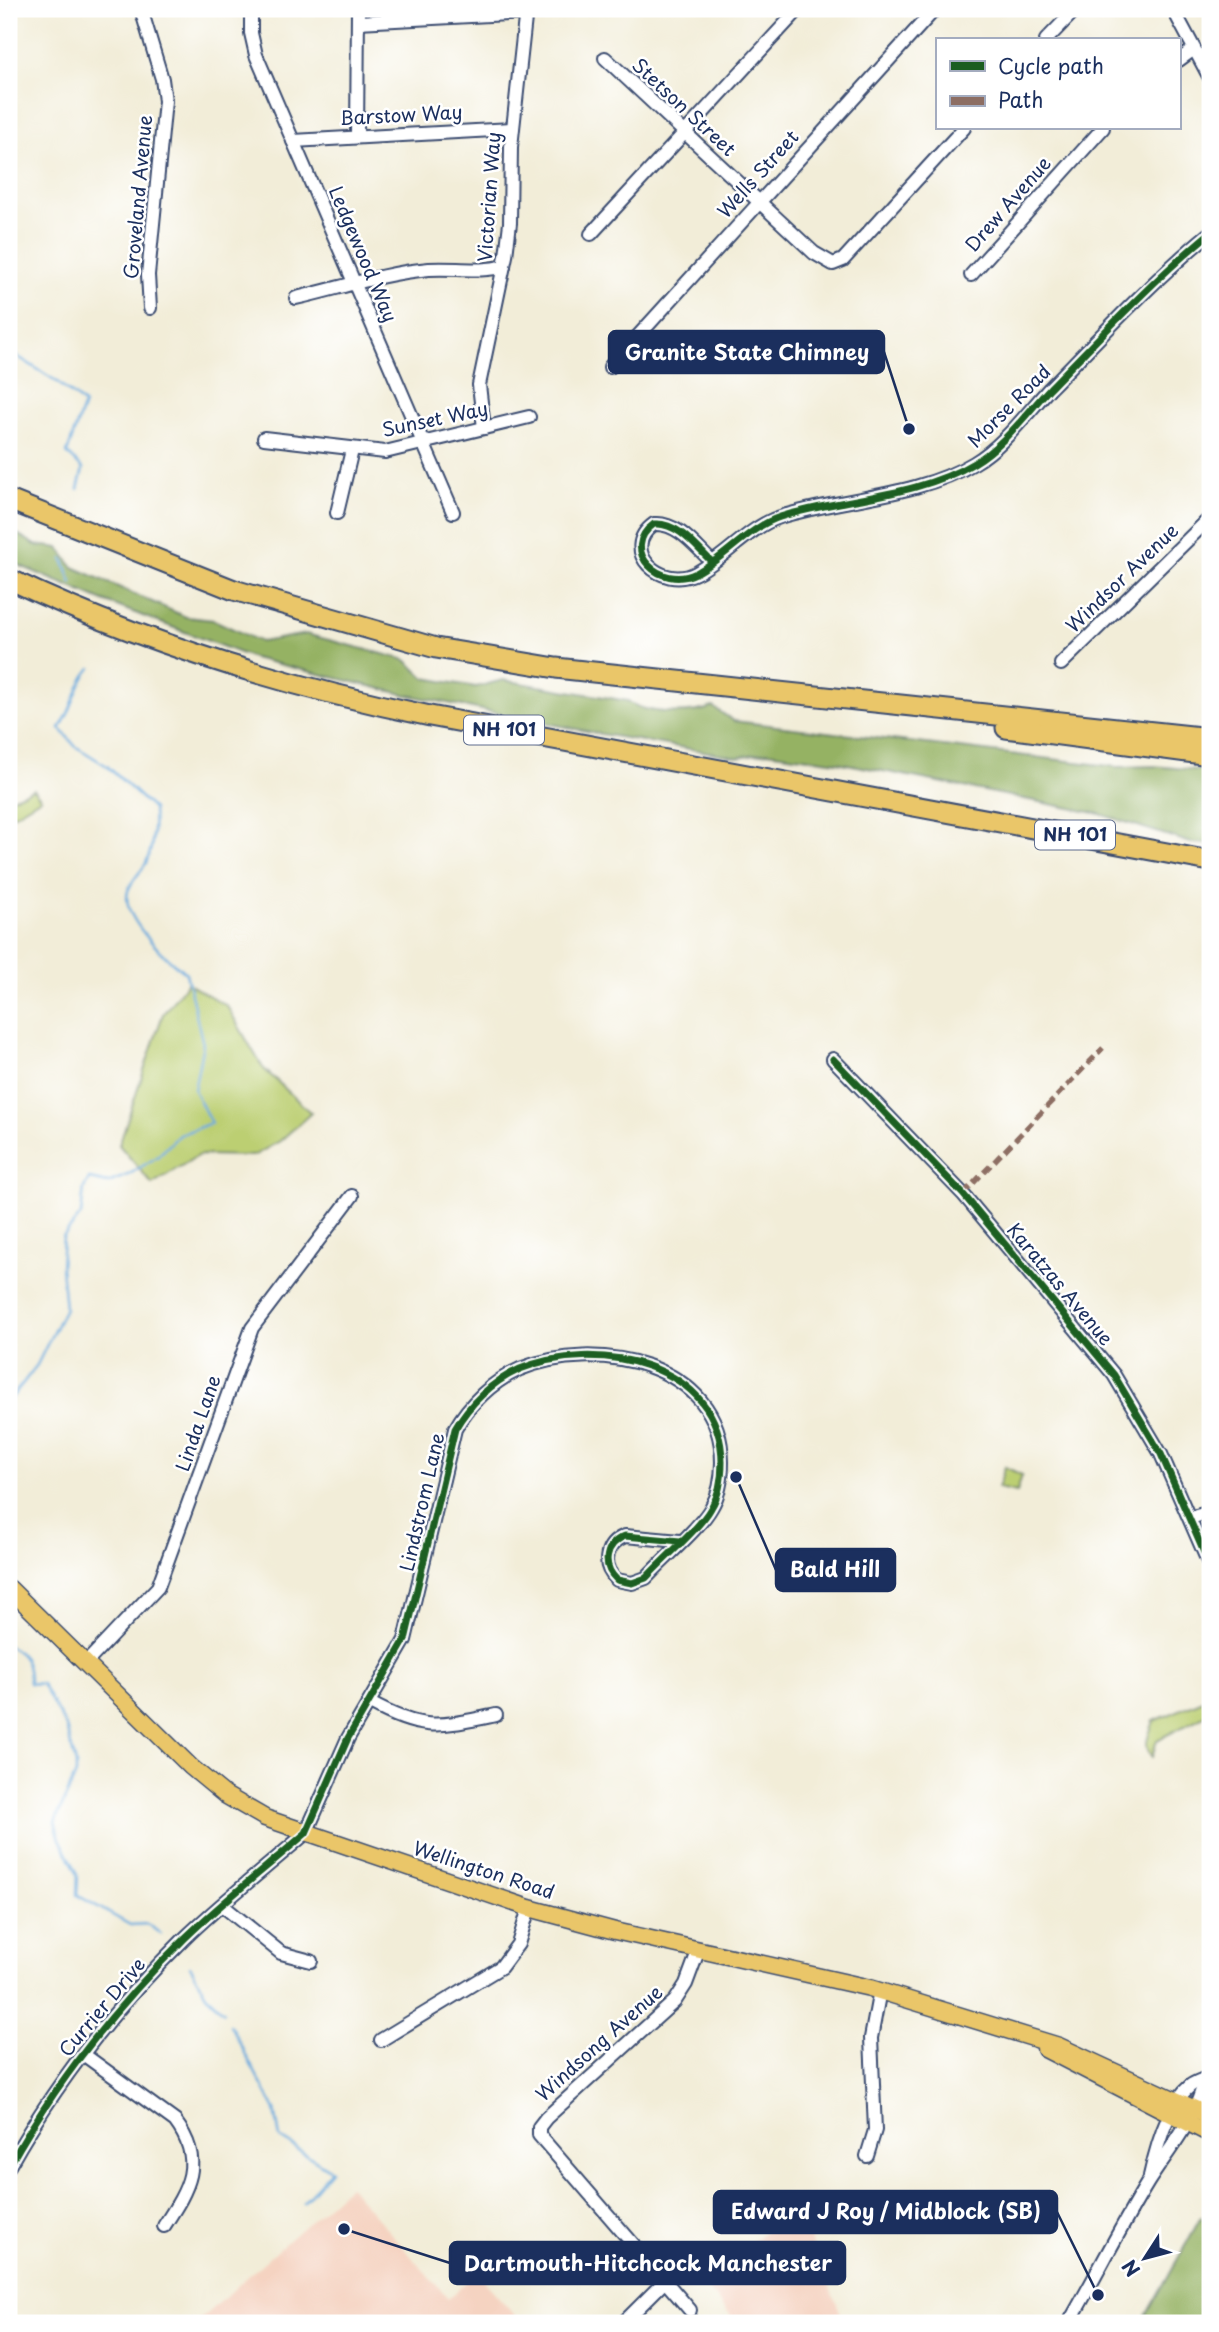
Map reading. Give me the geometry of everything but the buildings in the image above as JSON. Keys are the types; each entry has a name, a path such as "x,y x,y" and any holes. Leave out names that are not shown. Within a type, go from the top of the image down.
{"highway":[{"path":"9,500 234,590 436,648 556,668 1210,738"},
{"name":"NH 101","path":"9,579 158,641 271,680 323,694 1210,861"},
{"path":"802,696 978,725 1210,755"},
{"path":"1147,849 1210,874"}],"main road":[{"name":"Wellington Road","path":"9,1588 214,1788 249,1810 306,1833 529,1908 880,1990 1028,2038 1191,2116 1210,2134"},
{"name":"Wellington Road","path":"1191,2116 1210,2116"}],"street":[{"name":"Groveland Avenue","path":"141,9 162,79 165,101 148,275 150,308"},
{"name":"Ledgewood Way","path":"251,9 251,33 256,55 453,512"},
{"path":"591,234 799,9"},
{"name":"Wells Street","path":"610,367 936,9"},
{"path":"1048,38 1076,9"},
{"path":"1173,9 1210,78"},
{"path":"356,137 358,15 526,11"},
{"name":"Victorian Way","path":"484,428 479,385 504,266 510,223 512,129 526,11"},
{"path":"1180,59 1194,49"},
{"name":"Stetson Street","path":"606,58 814,253 833,264 843,260 962,130"},
{"name":"Barstow Way","path":"293,141 512,129"},
{"name":"Drew Avenue","path":"971,275 1101,130"},
{"name":"Morse Road","path":"712,562 675,528 665,523 654,524 641,539 640,550 645,561 662,575 672,579 693,574 712,562 774,519 892,493 974,463 1007,434 1137,300 1210,233"},
{"path":"296,298 394,274 429,269 493,270 504,266"},
{"name":"Sunset Way","path":"264,438 385,452 529,418"},
{"path":"337,513 352,450"},
{"name":"Windsor Avenue","path":"1061,664 1210,518"},
{"name":"Karatzas Avenue","path":"833,1059 963,1194 1099,1355 1146,1426 1210,1566"},
{"name":"Linda Lane","path":"86,1663 158,1587 253,1328 352,1196"},
{"name":"Lindstrom Lane","path":"306,1833 341,1751 400,1650 411,1619 455,1429 470,1408 509,1375 547,1362 606,1355 649,1365 688,1389 714,1423 720,1437 722,1469 712,1508 680,1541 639,1582 617,1580 608,1568 608,1552 618,1539 625,1536 680,1541"},
{"path":"1190,1518 1210,1511"},
{"path":"370,1703 399,1719 421,1725 447,1725 496,1715"},
{"name":"Currier Drive","path":"9,2166 53,2092 156,1968 222,1905 306,1833"},
{"path":"222,1905 281,1953 311,1961"},
{"path":"381,2040 501,1967 518,1944 529,1908"},
{"name":"Windsong Avenue","path":"666,2281 539,2135 540,2127 676,2001 686,1984 699,1949"},
{"path":"867,2156 875,2130 871,2038 880,1990"},
{"path":"83,2054 175,2121 183,2132 191,2153 189,2186 164,2226"},
{"path":"1149,2180 1153,2161 1175,2108 1190,2086 1208,2078"},
{"path":"1069,2323 1149,2180 1191,2116 1208,2078"},
{"path":"623,2323 666,2281 690,2310"}],"shaded area":[{"path":"349,2186 448,2298 477,2273 522,2323 196,2323"},
{"path":"796,2207 845,2323 723,2323 731,2316 701,2282"}],"green space":[{"path":"9,529 36,545 59,548 73,567 186,617 214,620 261,642 306,634 406,660 425,678 476,687 503,680 628,701 636,706 657,711 682,712 713,707 734,721 1118,767 1153,766 1210,771 1210,844 1191,843 1100,814 837,762 767,752 738,757 601,734 403,694 253,658 101,600 9,561"},
{"path":"33,789 41,798 10,817 9,823 9,799"},
{"path":"187,983 227,1006 263,1068 311,1113 280,1141 253,1156 199,1155 152,1184 119,1145 163,1014"},
{"path":"1005,1467 1022,1475 1017,1492 998,1488"},
{"path":"1210,1697 1210,1713 1157,1740 1152,1757 1147,1744 1154,1721"},
{"path":"1201,2217 1210,2222 1210,2323 1142,2323"}],"waterway":[{"path":"9,351 56,381 84,404 67,453 83,469 78,489"},
{"path":"63,559 72,583"},
{"path":"9,1401 37,1365 65,1308 61,1267 63,1237 81,1215 84,1188 89,1179 108,1183 128,1175 157,1157 179,1135 211,1123 194,1090 203,1044 186,973 147,937 127,902 129,887 146,863 151,850 153,809 107,766 75,746 60,728 81,682 91,668"},
{"path":"9,1646 23,1657 29,1683 42,1684 66,1727 76,1774 55,1822 60,1839 78,1874 77,1895 130,1925 147,1924 161,1934"},
{"path":"190,1966 206,1995 224,2012"},
{"path":"230,2025 275,2110 280,2138 331,2170 303,2203"}],"marked path":[{"path":"963,1194 1103,1048"}],"cycle path":[{"path":"712,562 679,531 663,524 654,524 644,534 640,545 642,556 648,565 670,577 683,577 707,567 758,528 780,517 904,490 952,474 974,463 1005,438 1128,308 1210,233"},
{"path":"833,1059 963,1194 1114,1375 1161,1454 1210,1566"},
{"path":"9,2166 67,2075 135,1991 199,1924 306,1833 348,1738 405,1640 455,1429 483,1394 520,1369 550,1360 583,1356 617,1358 649,1366 678,1380 701,1401 716,1428 722,1462 716,1498 699,1525 646,1578 632,1583 617,1580 609,1568 609,1549 625,1536 680,1541"}],"place":[{"name":"Granite State Chimney","path":"909,429"},
{"name":"Bald Hill","path":"736,1477"},
{"name":"Dartmouth-Hitchcock Manchester","path":"344,2229"},
{"name":"Edward J Roy / Midblock (SB)","path":"1098,2295"}]}
